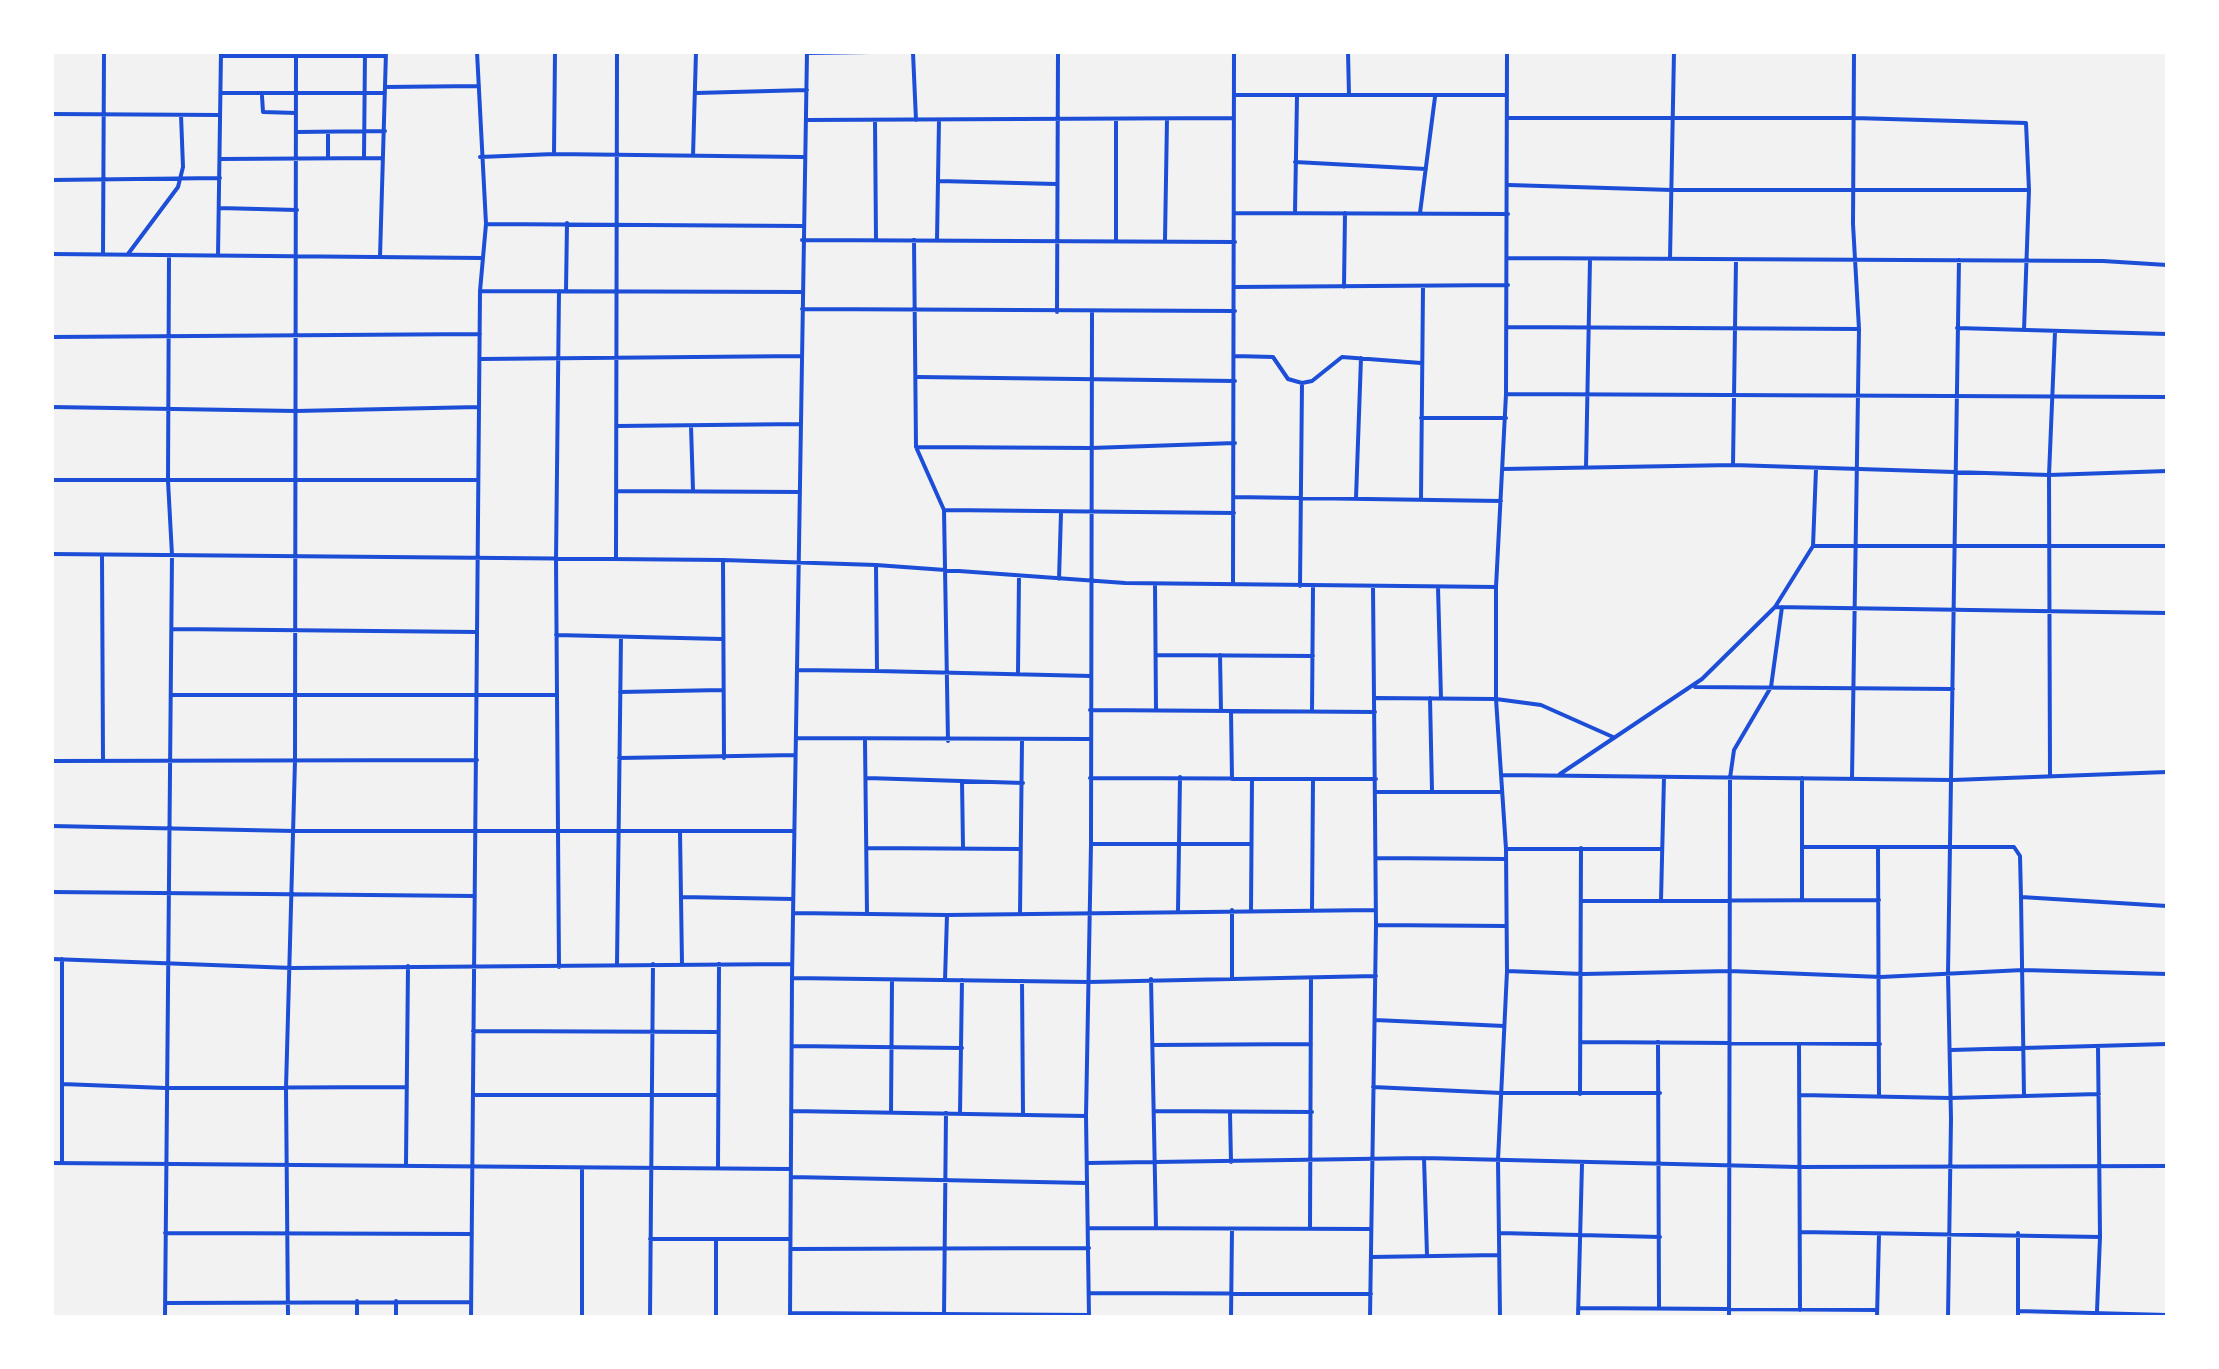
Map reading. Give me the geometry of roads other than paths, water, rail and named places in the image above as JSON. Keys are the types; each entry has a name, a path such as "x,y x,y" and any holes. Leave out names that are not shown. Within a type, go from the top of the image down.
{"street":[{"path":"103,254 104,52"},
{"path":"471,1317 480,291 486,224 480,157 477,52"},
{"path":"554,154 555,52"},
{"path":"616,559 617,52"},
{"path":"693,156 696,52"},
{"path":"870,52 807,52 792,964 790,1315 1089,1316 1086,1116 1091,844 1092,313"},
{"path":"886,52 921,52"},
{"path":"1023,52 1186,52"},
{"path":"1057,312 1058,52"},
{"path":"1233,583 1234,52"},
{"path":"1348,52 1349,95"},
{"path":"1500,1317 1498,1160 1507,926 1506,849 1496,699 1496,587 1506,418 1507,52"},
{"path":"1670,259 1674,52"},
{"path":"1852,778 1859,398 1854,52"},
{"path":"913,53 916,120"},
{"path":"218,256 221,54 386,54 380,257"},
{"path":"364,157 365,54"},
{"path":"288,1317 286,1088 292,968 295,761 296,55"},
{"path":"221,93 296,96 479,86"},
{"path":"696,93 807,90"},
{"path":"262,94 263,112 296,113"},
{"path":"1234,95 1507,95"},
{"path":"1295,213 1297,96"},
{"path":"1420,213 1435,97"},
{"path":"52,114 220,115"},
{"path":"128,254 149,230 181,178 181,115"},
{"path":"806,120 1233,118"},
{"path":"1508,118 1854,118 2026,123 2029,190 2024,330"},
{"path":"1116,119 1116,241"},
{"path":"1165,241 1167,119"},
{"path":"875,120 876,240"},
{"path":"937,240 939,120"},
{"path":"296,132 385,131"},
{"path":"328,132 328,158"},
{"path":"480,157 554,154 803,157"},
{"path":"220,159 383,158"},
{"path":"1295,162 1426,169"},
{"path":"52,180 220,178"},
{"path":"939,181 1056,184"},
{"path":"1509,185 1672,190 2029,190"},
{"path":"219,208 297,210"},
{"path":"1235,213 1508,214"},
{"path":"1344,288 1345,213"},
{"path":"566,291 567,223"},
{"path":"486,224 802,226"},
{"path":"802,240 1235,242"},
{"path":"914,240 918,377 916,447 944,510 948,741"},
{"path":"52,254 482,258"},
{"path":"165,1317 164,1162 172,555 168,481 169,255"},
{"path":"1508,258 1959,260 2167,265"},
{"path":"1586,467 1586,330 1590,259"},
{"path":"1733,465 1736,260"},
{"path":"1948,1317 1951,1050 1948,974 1959,260"},
{"path":"1235,287 1508,285"},
{"path":"1421,499 1423,287"},
{"path":"480,291 802,292"},
{"path":"559,291 556,560 559,967"},
{"path":"802,309 1092,313 1235,311"},
{"path":"1507,327 1586,330 1859,329"},
{"path":"1957,328 2167,334"},
{"path":"2050,776 2049,475 2055,332"},
{"path":"52,337 480,334"},
{"path":"480,359 802,356"},
{"path":"1235,356 1273,357 1288,379 1302,383 1315,378 1338,358 1421,363"},
{"path":"1356,498 1361,358"},
{"path":"918,377 1235,381"},
{"path":"1300,586 1302,383"},
{"path":"1506,394 1736,398 2167,397"},
{"path":"52,407 296,411 479,407"},
{"path":"1421,418 1506,418"},
{"path":"617,426 801,424"},
{"path":"691,426 693,490"},
{"path":"916,447 1091,448 1235,443"},
{"path":"1503,469 1733,465 2049,475 2167,471"},
{"path":"1558,776 1692,687 1775,607 1813,546 1816,469"},
{"path":"52,480 478,480"},
{"path":"616,491 800,492"},
{"path":"1233,497 1501,501"},
{"path":"944,510 1234,513"},
{"path":"1059,580 1061,513"},
{"path":"1813,546 2167,546"},
{"path":"52,554 723,560 876,565 1059,580 1155,584 1496,587"},
{"path":"102,555 103,760"},
{"path":"723,560 724,758"},
{"path":"876,565 877,671"},
{"path":"1018,673 1019,576"},
{"path":"1155,584 1156,710"},
{"path":"1370,1317 1370,1158 1376,976 1373,586"},
{"path":"1312,713 1313,587"},
{"path":"1438,587 1441,698"},
{"path":"1775,607 2167,613"},
{"path":"1729,1317 1730,778 1734,750 1771,687 1782,607"},
{"path":"171,629 477,632"},
{"path":"556,635 722,639"},
{"path":"617,964 621,637"},
{"path":"1157,655 1313,656"},
{"path":"1220,655 1221,711"},
{"path":"797,670 1091,676"},
{"path":"1692,687 1953,689"},
{"path":"620,692 722,690"},
{"path":"170,695 557,695"},
{"path":"1376,698 1496,699 1547,706 1613,737"},
{"path":"1430,698 1432,793"},
{"path":"1090,710 1376,712"},
{"path":"1231,712 1232,779"},
{"path":"796,738 865,741 1090,739"},
{"path":"865,741 867,914"},
{"path":"1020,914 1022,741"},
{"path":"619,758 795,755"},
{"path":"52,761 477,760"},
{"path":"1502,775 1953,780 2167,772"},
{"path":"1178,911 1180,777"},
{"path":"1661,900 1664,777"},
{"path":"867,778 1023,783"},
{"path":"1090,778 1376,779"},
{"path":"1802,778 1802,900"},
{"path":"1251,910 1252,779"},
{"path":"1312,910 1313,779"},
{"path":"962,781 963,848"},
{"path":"1376,792 1503,792"},
{"path":"52,826 294,831 794,831"},
{"path":"680,832 682,964"},
{"path":"1091,844 1251,844"},
{"path":"1803,847 2017,849 2021,897 2024,1096"},
{"path":"868,848 1020,849"},
{"path":"1580,1094 1583,974 1581,848"},
{"path":"1878,848 1881,977 1879,1097"},
{"path":"1506,849 1661,849"},
{"path":"1376,858 1506,859"},
{"path":"52,892 475,896"},
{"path":"681,897 793,899"},
{"path":"2021,897 2167,906"},
{"path":"1582,901 1879,900"},
{"path":"1232,910 1232,978"},
{"path":"793,913 947,915 1376,910"},
{"path":"945,980 947,915"},
{"path":"1376,925 1507,926"},
{"path":"52,959 292,968 474,964 559,967 792,964"},
{"path":"62,959 62,1163"},
{"path":"650,1317 653,964"},
{"path":"718,1168 719,964"},
{"path":"406,1163 408,966"},
{"path":"1507,971 1583,974 1730,971 1881,977 2023,970 2167,974"},
{"path":"792,978 1089,982 1376,976"},
{"path":"1151,979 1156,1228"},
{"path":"1310,1228 1311,979"},
{"path":"891,1113 892,980"},
{"path":"960,1113 962,980"},
{"path":"1022,981 1023,1114"},
{"path":"1375,1020 1505,1026"},
{"path":"473,1031 718,1032"},
{"path":"1581,1042 1880,1044"},
{"path":"1658,1042 1661,1165 1659,1308"},
{"path":"1153,1045 1311,1044"},
{"path":"1951,1050 2167,1044"},
{"path":"1799,1045 1800,1310"},
{"path":"791,1046 962,1048"},
{"path":"2097,1311 2100,1237 2098,1046"},
{"path":"62,1084 165,1088 407,1087"},
{"path":"1373,1087 1501,1093 1660,1093"},
{"path":"1800,1095 1950,1098 2099,1094"},
{"path":"473,1095 718,1095"},
{"path":"791,1111 1086,1116"},
{"path":"1154,1111 1312,1112"},
{"path":"944,1315 946,1113"},
{"path":"1230,1113 1231,1162"},
{"path":"1087,1163 1424,1158 1798,1167 2167,1166"},
{"path":"1424,1158 1427,1255"},
{"path":"52,1163 406,1163 582,1169 790,1169"},
{"path":"1578,1317 1582,1164"},
{"path":"582,1169 582,1317"},
{"path":"791,1177 1087,1183"},
{"path":"1089,1228 1369,1229"},
{"path":"1231,1317 1232,1229"},
{"path":"1800,1232 2018,1233 2100,1237"},
{"path":"165,1233 472,1234"},
{"path":"1498,1233 1660,1237"},
{"path":"2018,1233 2018,1314 2097,1311 2167,1315"},
{"path":"1877,1317 1879,1234"},
{"path":"650,1239 790,1239"},
{"path":"716,1239 716,1317"},
{"path":"791,1249 1089,1248"},
{"path":"1371,1257 1499,1255"},
{"path":"1090,1293 1371,1294"},
{"path":"357,1301 357,1317"},
{"path":"396,1301 396,1317"},
{"path":"165,1303 471,1302"},
{"path":"1578,1308 1877,1310"}]}
